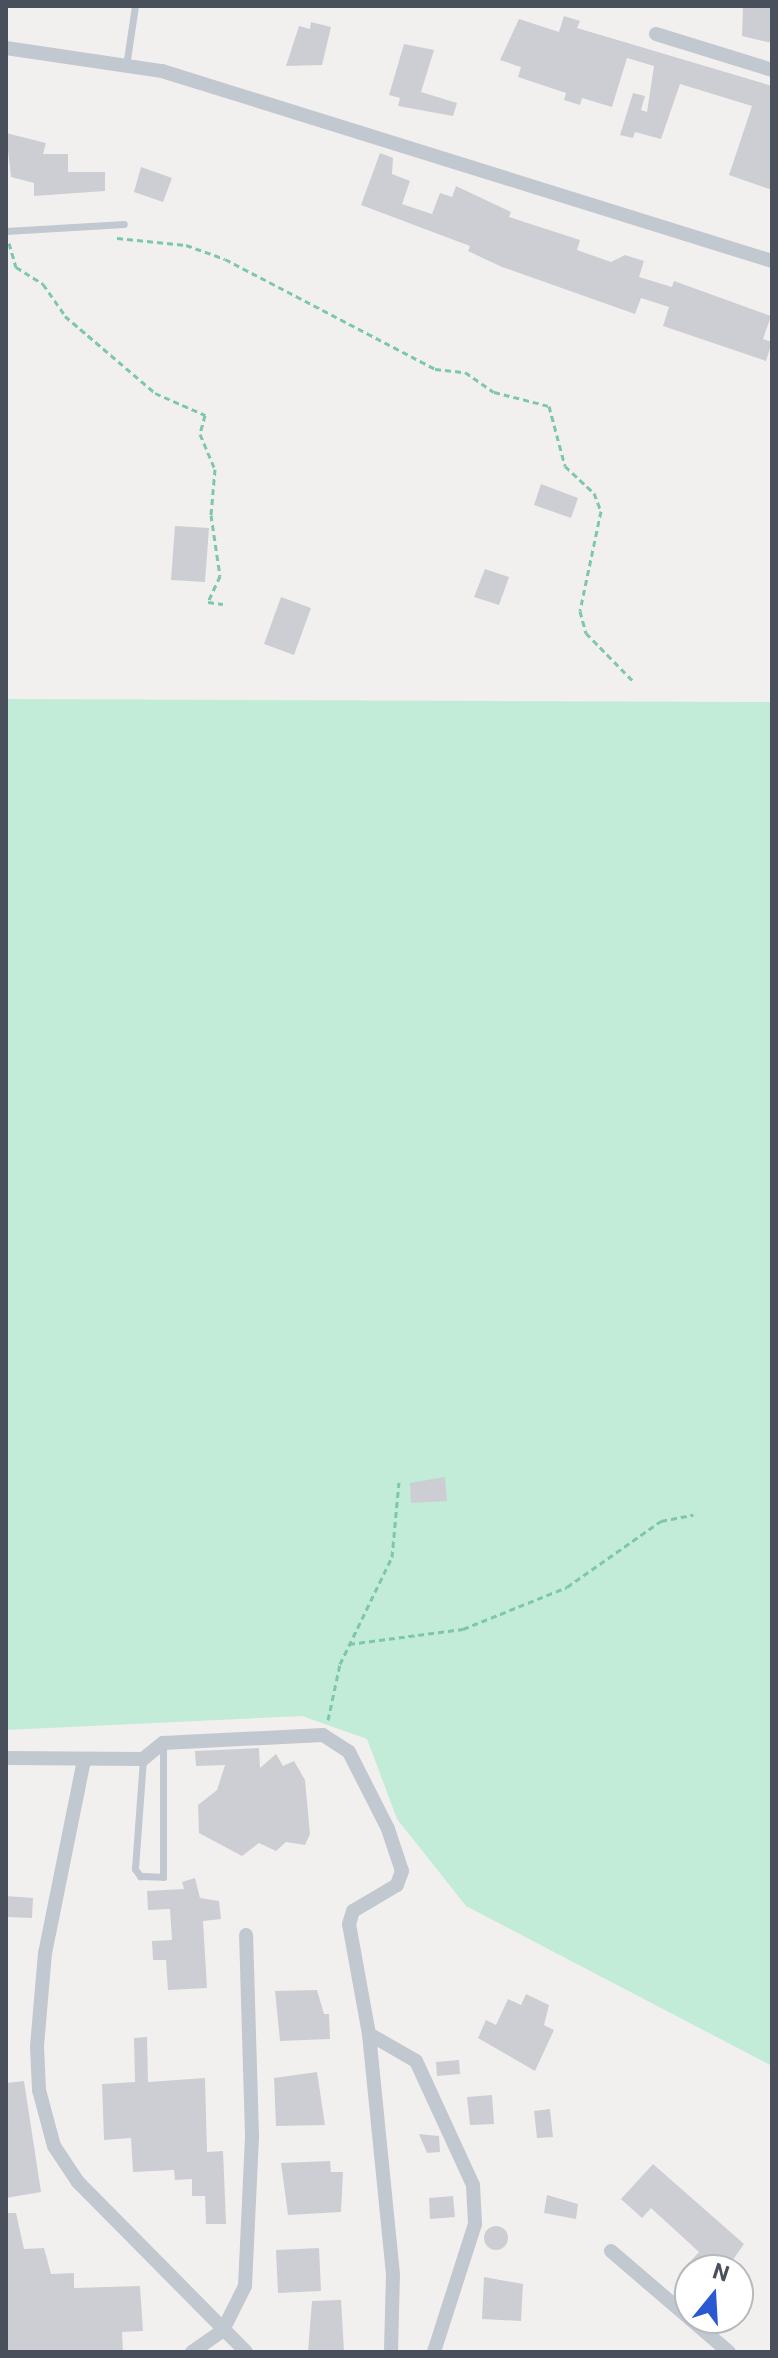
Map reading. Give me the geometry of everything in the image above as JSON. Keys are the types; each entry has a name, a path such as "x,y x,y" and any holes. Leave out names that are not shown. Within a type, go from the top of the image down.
{"street":[{"path":"656,34 772,70"},
{"path":"6,48 126,66 560,191 772,261"},
{"path":"6,1758 143,1759 163,1743 323,1735 349,1752 402,1871 397,1885 353,1911 349,1924 369,2034 393,2274 391,2352"},
{"path":"84,1760 45,1953 39,2090 54,2146 78,2182 246,2352"},
{"path":"192,2352 223,2330 237,2309 249,2253 246,1935"},
{"path":"369,2034 416,2061 473,2185 475,2224 434,2352"},
{"path":"611,2251 729,2352"}],"lane":[{"path":"126,66 135,6"},
{"path":"6,231 124,224"},
{"path":"143,1759 135,1869 140,1876 163,1877 163,1743"}],"path":[{"path":"6,231 16,267 43,284 65,316 155,393 205,415 200,434 215,469 211,515 220,576 208,602 223,604"},
{"path":"112,236 186,245 225,259 435,369 465,372 494,392 549,406 565,466 594,493 601,511 580,611 586,633 632,680"},
{"path":"323,1735 349,1644 392,1557 399,1482"},
{"path":"349,1644 463,1629 567,1587 661,1521 693,1515"}],"green space":[{"path":"6,699 772,702 772,2066 466,1906 397,1819 367,1739 302,1716 6,1730"}],"building":[{"path":"743,6 772,6 772,43 742,36"},
{"path":"564,16 580,21 577,28 772,86 772,190 729,175 752,106 680,84 661,139 635,132 633,138 620,135 633,93 645,96 641,110 647,112 654,66 627,58 612,107 582,98 580,105 564,100 566,93 518,77 521,67 500,60 519,19 559,32"},
{"path":"311,22 331,27 322,65 286,66 299,26 310,29"},
{"path":"404,44 434,50 421,92 457,103 453,116 398,106 400,98 389,95"},
{"path":"6,133 46,143 43,154 68,154 68,172 105,172 105,191 34,196 34,183 11,177"},
{"path":"380,153 393,158 392,174 410,181 402,204 432,214 440,193 452,197 456,186 511,212 509,217 580,240 577,250 611,262 625,255 644,261 639,277 672,287 674,281 771,316 763,339 772,342 766,361 663,326 669,307 641,298 635,314 502,267 468,251 470,246 361,205"},
{"path":"141,167 172,178 163,202 134,192"},
{"path":"541,484 578,498 571,518 534,505"},
{"path":"175,526 209,528 205,582 171,580"},
{"path":"485,569 509,577 499,605 474,597"},
{"path":"281,597 311,608 294,655 264,644"},
{"path":"445,1477 447,1501 411,1503 410,1483"},
{"path":"259,1748 260,1768 276,1754 283,1766 294,1761 305,1780 310,1834 305,1845 286,1842 276,1851 259,1843 242,1856 199,1833 198,1805 217,1790 225,1765 196,1766 195,1751"},
{"path":"195,1878 200,1898 219,1901 221,1919 203,1921 207,1988 168,1990 166,1960 153,1960 152,1941 172,1940 170,1909 148,1910 147,1891 184,1889 182,1882"},
{"path":"6,1896 33,1898 32,1918 6,1917"},
{"path":"317,1990 324,2014 329,2014 330,2039 280,2041 275,1991"},
{"path":"526,1994 549,2005 544,2025 554,2030 535,2071 478,2038 486,2020 496,2025 508,1999 521,2005"},
{"path":"147,2037 148,2082 205,2078 207,2152 223,2151 226,2224 206,2224 205,2196 192,2196 192,2179 175,2180 174,2170 133,2172 131,2138 104,2140 102,2084 135,2082 134,2038"},
{"path":"459,2060 460,2074 437,2076 436,2062"},
{"path":"317,2072 325,2125 276,2126 274,2078"},
{"path":"24,2081 41,2192 6,2198 6,2083"},
{"path":"492,2095 494,2124 470,2125 467,2097"},
{"path":"550,2109 553,2137 537,2138 534,2111"},
{"path":"419,2134 439,2136 440,2152 427,2153"},
{"path":"330,2161 331,2172 343,2172 341,2212 288,2215 281,2163"},
{"path":"653,2164 744,2244 737,2254 697,2254 699,2252 651,2208 642,2218 621,2199"},
{"path":"547,2195 578,2204 576,2219 544,2213"},
{"path":"453,2196 455,2217 430,2219 429,2198"},
{"path":"6,2213 16,2213 24,2249 44,2248 51,2274 74,2273 74,2288 140,2286 143,2331 122,2332 123,2352 6,2352"},
{"path":"496,2226 505,2229 508,2238 505,2247 496,2250 487,2247 484,2238 487,2229"},
{"path":"319,2248 321,2291 278,2293 276,2250"},
{"path":"484,2277 523,2284 521,2321 482,2319"},
{"path":"341,2300 344,2352 308,2352 312,2301"}]}
